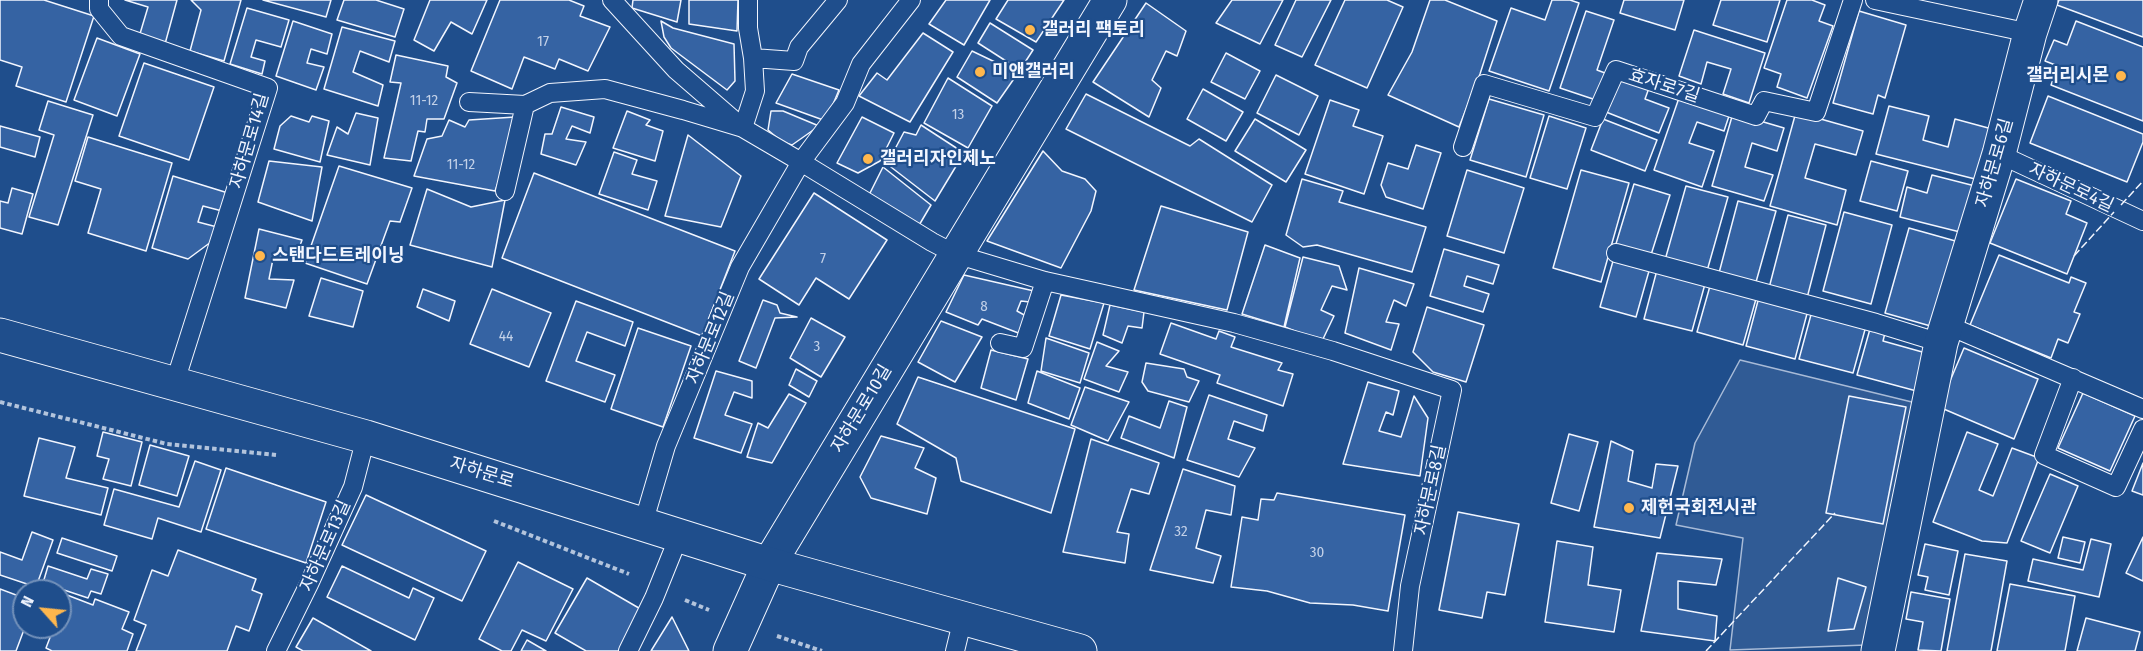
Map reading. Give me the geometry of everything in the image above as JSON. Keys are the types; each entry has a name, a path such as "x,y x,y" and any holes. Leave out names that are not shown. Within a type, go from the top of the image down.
{"street":[{"name":"자하문로10길","path":"736,637 769,564 1110,0"},
{"name":"자하문로6길","path":"1878,651 1944,334 1999,154 2030,33 2041,0"},
{"name":"자하문로","path":"0,335 366,437 769,564 1080,651"}],"lane":[{"name":"자하문로14길","path":"99,0 99,9 121,36 268,88 174,385"},
{"path":"612,0 675,70 743,128 955,254 1045,281 1023,348 1000,343"},
{"path":"743,128 755,92 748,28 748,0"},
{"path":"753,58 794,61 799,47 838,0"},
{"name":"자하문로12길","path":"643,524 666,446 740,267 801,162 845,104 861,64 911,0"},
{"name":"효자로7길","path":"1463,147 1484,84 1595,117 1616,70 1756,116 1764,101 1816,112 1853,0"},
{"path":"1875,0 2030,33"},
{"path":"469,102 525,105 550,93 605,89 743,128"},
{"path":"505,191 525,105"},
{"name":"자하문로4길","path":"1999,154 2143,221"},
{"path":"1616,253 1865,320 1944,334 2073,378 2143,408"},
{"name":"자하문로8길","path":"1045,281 1234,323 1333,351 1452,390 1410,586 1403,651"},
{"path":"2073,378 2044,455 2116,487 2143,429"},
{"name":"자하문로13길","path":"276,651 318,566 353,487 366,437"},
{"path":"628,651 679,536"},
{"path":"955,651 963,618"}],"path":[{"path":"0,402 167,444 282,455"},
{"path":"489,519 620,569 736,637 822,651"}],"shaded area":[{"path":"1740,360 1916,403 1866,645 1730,650 1743,538 1676,525 1695,443"}],"building":[{"path":"0,0 44,0 94,16 66,102 16,86 22,67 0,60"},
{"path":"125,0 177,0 165,44 139,37 148,7"},
{"path":"191,0 241,0 224,61 190,51 201,10"},
{"path":"263,0 331,0 326,17"},
{"path":"344,0 376,0 404,9 395,37 337,20"},
{"path":"430,0 487,0 472,34 451,22 434,51 414,40"},
{"path":"500,0 569,0 584,6 580,16 610,27 588,71 559,59 555,69 524,57 512,89 471,71"},
{"path":"633,0 681,0 677,22 632,8"},
{"path":"689,0 738,0 737,31 689,24"},
{"path":"946,0 990,0 964,45 929,24"},
{"name":"갤러리 팩토리","path":"1008,0 1064,0 1036,42 996,19"},
{"path":"1232,0 1283,0 1260,44 1216,23"},
{"path":"1296,0 1331,0 1302,57 1275,45"},
{"path":"1345,0 1387,0 1403,7 1367,88 1315,65"},
{"path":"1430,0 1445,0 1497,21 1480,74 1459,127 1388,95 1412,52"},
{"path":"1552,0 1570,0 1579,3 1549,91 1489,71 1511,8 1545,20"},
{"path":"1624,0 1684,0 1675,30 1620,13"},
{"path":"1721,0 1780,0 1767,42 1713,25"},
{"path":"1787,0 1812,0 1825,5 1819,21 1833,26 1807,98 1777,87 1781,74 1764,68"},
{"path":"2059,0 2143,0 2143,37 2057,5"},
{"path":"1146,3 1186,31 1177,56 1166,51 1152,80 1161,88 1149,117 1093,82"},
{"path":"247,8 289,20 281,47 256,40 251,57 265,61 262,74 230,64"},
{"path":"1586,11 1614,20 1597,70 1605,73 1596,100 1560,88"},
{"path":"1859,11 1906,25 1885,98 1878,95 1873,114 1833,103"},
{"path":"293,21 332,34 327,54 311,49 307,63 324,67 316,90 276,76"},
{"path":"661,21 673,28 734,44 735,81 727,90 671,48 664,37"},
{"path":"2076,21 2143,47 2143,121 2051,85 2058,66 2045,61 2054,40 2067,45"},
{"path":"990,23 1033,50 1020,70 978,43"},
{"path":"342,27 395,41 389,62 360,51 353,72 383,85 378,106 324,89"},
{"path":"1694,30 1765,53 1749,103 1723,94 1731,69 1707,62 1701,84 1679,76"},
{"path":"923,33 953,52 910,122 859,96 877,73 887,80"},
{"path":"97,38 140,54 117,116 74,100"},
{"path":"972,51 1018,73 997,103 957,77"},
{"path":"1226,53 1260,71 1245,99 1211,82"},
{"path":"396,55 448,66 446,77 457,83 444,119 427,119 425,132 418,131 411,161 384,158 401,83 390,82"},
{"path":"144,63 214,87 189,160 119,136"},
{"path":"792,74 839,90 826,121 776,103"},
{"path":"1276,75 1318,96 1299,135 1257,113"},
{"path":"1620,77 1649,88 1645,99 1669,108 1659,133 1606,112"},
{"path":"948,78 992,106 968,148 924,123"},
{"path":"1203,89 1243,112 1226,141 1187,119"},
{"path":"1086,94 1190,146 1199,139 1272,185 1252,222 1066,129"},
{"path":"1680,95 1730,113 1724,131 1697,122 1689,143 1714,151 1702,187 1654,170"},
{"path":"2048,96 2143,134 2143,142 2127,182 2030,143"},
{"path":"1489,99 1544,115 1526,177 1470,160"},
{"path":"1330,100 1359,110 1353,126 1383,136 1364,194 1305,174"},
{"path":"48,101 93,115 58,225 29,217 54,135 39,130"},
{"path":"1889,106 1929,116 1923,140 1948,147 1955,119 1992,129 1979,180 1876,154"},
{"path":"561,107 594,117 590,133 572,126 566,139 586,142 576,165 541,154 545,134 552,134"},
{"path":"627,111 650,120 646,125 663,131 655,161 613,148"},
{"path":"771,111 783,111 819,126 792,145 782,142 768,130"},
{"path":"1796,112 1863,131 1856,155 1815,144 1805,178 1846,190 1837,225 1770,206"},
{"path":"356,113 378,118 370,165 327,155 337,127 348,134"},
{"path":"1733,113 1784,128 1777,151 1752,143 1745,167 1773,175 1764,201 1712,186"},
{"path":"291,116 309,122 312,116 329,121 320,162 274,149 280,126"},
{"path":"1549,116 1586,128 1567,189 1530,178"},
{"path":"515,117 509,153 495,191 414,176 427,139 442,136 449,120 465,127 469,120"},
{"path":"862,117 894,133 880,161 858,173 837,163"},
{"path":"1255,119 1306,150 1286,182 1235,151"},
{"path":"1603,119 1657,140 1645,171 1591,150"},
{"path":"921,125 964,153 935,201 887,164 904,132 916,135"},
{"path":"0,126 40,137 35,157 0,147"},
{"path":"688,135 741,176 721,227 665,216"},
{"path":"88,137 172,163 146,251 88,233 101,189 75,181"},
{"path":"1416,145 1441,153 1423,209 1386,197 1381,185 1388,163 1408,169"},
{"path":"1043,151 1062,171 1085,179 1096,191 1091,211 1061,268 987,241"},
{"path":"614,152 637,160 632,174 657,181 648,210 599,194"},
{"path":"269,161 322,167 312,221 258,202"},
{"path":"1871,161 1908,171 1897,211 1860,201"},
{"path":"339,166 412,188 400,222 390,221 367,284 305,263"},
{"path":"883,167 931,205 918,227 867,199"},
{"path":"1467,170 1524,188 1504,253 1447,236"},
{"path":"1581,170 1629,183 1601,282 1553,268"},
{"path":"534,173 735,251 702,336 502,258"},
{"path":"1932,175 1975,186 1964,233 1900,217 1907,187 1927,193"},
{"path":"173,176 228,193 222,211 203,206 198,222 217,227 215,239 188,259 152,248"},
{"path":"1302,179 1343,191 1339,202 1426,227 1412,272 1317,245 1303,247 1286,235"},
{"path":"2016,179 2071,201 2066,214 2087,223 2067,274 1990,243"},
{"path":"1634,184 1670,195 1650,258 1615,247"},
{"path":"1686,186 1728,197 1707,271 1665,260"},
{"path":"12,188 33,194 22,234 0,228 0,201 8,203"},
{"path":"427,189 471,207 505,200 492,267 410,245"},
{"path":"814,193 887,240 849,299 816,278 799,305 759,279"},
{"path":"1738,201 1776,211 1756,282 1719,273"},
{"path":"1161,206 1248,232 1227,310 1134,290"},
{"path":"1844,212 1892,225 1871,304 1823,291"},
{"path":"1788,215 1826,225 1807,298 1769,288"},
{"path":"1909,228 1959,242 1934,327 1885,313"},
{"path":"259,229 302,240 295,260 274,254 269,279 294,280 286,308 245,298"},
{"path":"1265,245 1300,258 1284,327 1242,314"},
{"path":"1444,249 1499,265 1493,284 1467,276 1464,286 1489,294 1483,312 1430,296"},
{"path":"1999,255 2069,283 2071,277 2086,283 2074,312 2080,314 2068,343 2058,339 2051,358 1970,325"},
{"path":"1303,257 1339,266 1347,290 1332,286 1321,310 1334,316 1323,339 1285,327"},
{"path":"1613,261 1649,271 1636,317 1600,307"},
{"path":"1359,268 1414,284 1406,306 1394,300 1386,322 1399,324 1391,350 1345,333"},
{"path":"1657,270 1705,284 1692,331 1644,319"},
{"path":"964,275 1034,291 1030,302 1021,301 1017,311 1026,316 1021,334 982,319 978,325 946,312"},
{"path":"321,278 363,291 353,327 309,316"},
{"path":"1710,286 1756,299 1743,345 1697,332"},
{"path":"423,289 455,301 449,321 417,307"},
{"path":"492,289 551,313 529,367 470,344"},
{"path":"1061,295 1104,303 1090,349 1049,336"},
{"path":"1759,297 1808,310 1795,359 1746,346"},
{"path":"763,300 777,305 780,313 797,317 775,318 756,368 739,361"},
{"path":"576,301 633,322 625,346 587,332 576,361 615,375 605,402 546,381"},
{"path":"1110,305 1144,312 1142,328 1128,326 1122,343 1103,335"},
{"path":"1427,307 1484,325 1466,382 1433,372 1413,352"},
{"path":"1812,311 1866,326 1853,373 1799,359"},
{"path":"811,318 845,337 821,377 790,358"},
{"path":"941,321 982,337 955,382 918,362"},
{"path":"1171,323 1216,339 1219,331 1235,337 1231,347 1282,363 1278,370 1293,374 1283,406 1217,383 1220,375 1160,354"},
{"path":"638,328 691,346 663,427 611,409"},
{"path":"1870,329 1885,333 1883,341 1933,355 1924,393 1857,375"},
{"path":"1046,338 1089,353 1080,383 1041,371"},
{"path":"1097,342 1119,351 1106,366 1128,372 1119,392 1084,379"},
{"path":"1964,348 2038,379 2014,439 1939,407"},
{"path":"991,350 1028,359 1016,400 981,388"},
{"path":"1146,363 1184,369 1187,377 1199,381 1189,402 1148,391 1142,382"},
{"path":"796,369 817,381 809,397 789,385"},
{"path":"716,371 752,381 752,398 734,392 725,415 752,424 741,453 694,438"},
{"path":"1037,371 1080,388 1069,419 1028,403"},
{"path":"918,377 1075,429 1051,513 961,481 956,458 897,424"},
{"path":"1368,382 1399,391 1393,415 1386,412 1379,431 1401,437 1414,396 1428,418 1420,476 1343,464"},
{"path":"1085,387 1129,402 1108,441 1071,425"},
{"path":"2083,393 2135,416 2110,471 2058,448"},
{"path":"789,394 806,403 772,463 747,457 758,423 768,428"},
{"path":"1209,395 1267,415 1263,431 1234,421 1228,439 1255,448 1239,477 1187,460"},
{"path":"1849,396 1906,407 1883,524 1826,513"},
{"path":"1169,401 1187,407 1174,458 1121,438 1129,416 1160,428"},
{"path":"103,432 142,442 131,486 103,479 109,459 97,456"},
{"path":"1967,432 1998,444 1979,490 1993,496 2012,448 2039,458 2007,543 1982,541 1933,522"},
{"path":"1569,434 1598,442 1579,511 1551,503"},
{"path":"881,436 924,448 915,468 936,478 927,514 871,498 860,477"},
{"path":"39,438 75,447 66,478 108,488 101,515 24,496"},
{"path":"1091,439 1159,463 1149,494 1131,489 1117,532 1129,534 1125,563 1063,552"},
{"path":"1611,441 1633,451 1628,481 1652,488 1656,464 1678,466 1660,538 1594,527"},
{"path":"150,445 189,456 177,496 139,485"},
{"path":"195,461 221,470 201,532 158,518 152,539 104,525 114,489 179,507"},
{"path":"2143,463 2143,495 2132,491"},
{"path":"226,468 326,502 306,563 206,529"},
{"path":"1183,469 1235,486 1231,515 1206,510 1196,548 1221,556 1213,583 1150,570"},
{"path":"2050,474 2078,486 2050,553 2021,541"},
{"path":"1277,493 1405,515 1388,611 1353,605 1310,603 1267,591 1231,587 1242,517 1258,520 1261,499 1274,500"},
{"path":"366,495 486,551 462,601 342,545"},
{"path":"1458,512 1519,524 1505,595 1487,592 1482,618 1439,610"},
{"path":"32,532 53,540 39,579 12,579 0,575 0,552 22,560"},
{"path":"2063,537 2085,542 2080,563 2058,558"},
{"path":"2143,537 2143,581 2126,573"},
{"path":"62,538 117,556 112,571 57,553"},
{"path":"2091,539 2111,544 2099,597 2028,581 2033,559 2083,570"},
{"path":"1557,541 1593,547 1588,585 1621,590 1614,632 1545,622"},
{"path":"1925,544 1958,551 1949,595 1925,590 1928,577 1918,575"},
{"path":"178,550 256,579 252,590 262,594 249,631 236,626 227,651 136,651 146,625 134,620 152,570 168,576"},
{"path":"1657,553 1722,559 1716,585 1678,581 1678,609 1717,616 1715,641 1641,631"},
{"path":"1965,554 2007,561 1991,651 1947,651"},
{"path":"518,562 573,589 546,641 522,630 511,651 502,651 479,639"},
{"path":"48,566 87,579 91,569 108,574 101,594 91,591 88,598 72,593 72,579 44,579"},
{"path":"342,566 409,598 413,588 434,598 415,640 327,597"},
{"path":"587,578 644,611 621,651 586,651 555,633"},
{"path":"1838,578 1866,587 1854,629 1828,631"},
{"path":"2010,584 2075,596 2065,651 1997,651"},
{"path":"0,589 12,594 12,639 20,639 16,651 0,651"},
{"path":"1911,592 1950,599 1941,651 1918,650 1923,622 1906,619"},
{"path":"72,597 93,605 95,599 129,612 122,629 133,634 127,651 52,651 46,648 49,639 72,639"},
{"path":"672,617 689,651 651,651"},
{"path":"313,618 371,651 303,651 296,647"},
{"path":"2086,618 2140,632 2135,651 2077,651"},
{"path":"527,640 546,651 521,651"}],"fence":[{"path":"2121,205 2143,181"},
{"path":"2074,256 2114,212"},
{"path":"1706,651 1835,513"}],"place":[{"name":"갤러리 팩토리","path":"1030,30"},
{"name":"미앤갤러리","path":"980,72"},
{"name":"갤러리시몬","path":"2121,76"},
{"name":"갤러리자인제노","path":"868,159"},
{"name":"스탠다드트레이닝","path":"260,256"},
{"name":"제헌국회전시관","path":"1629,508"}]}
